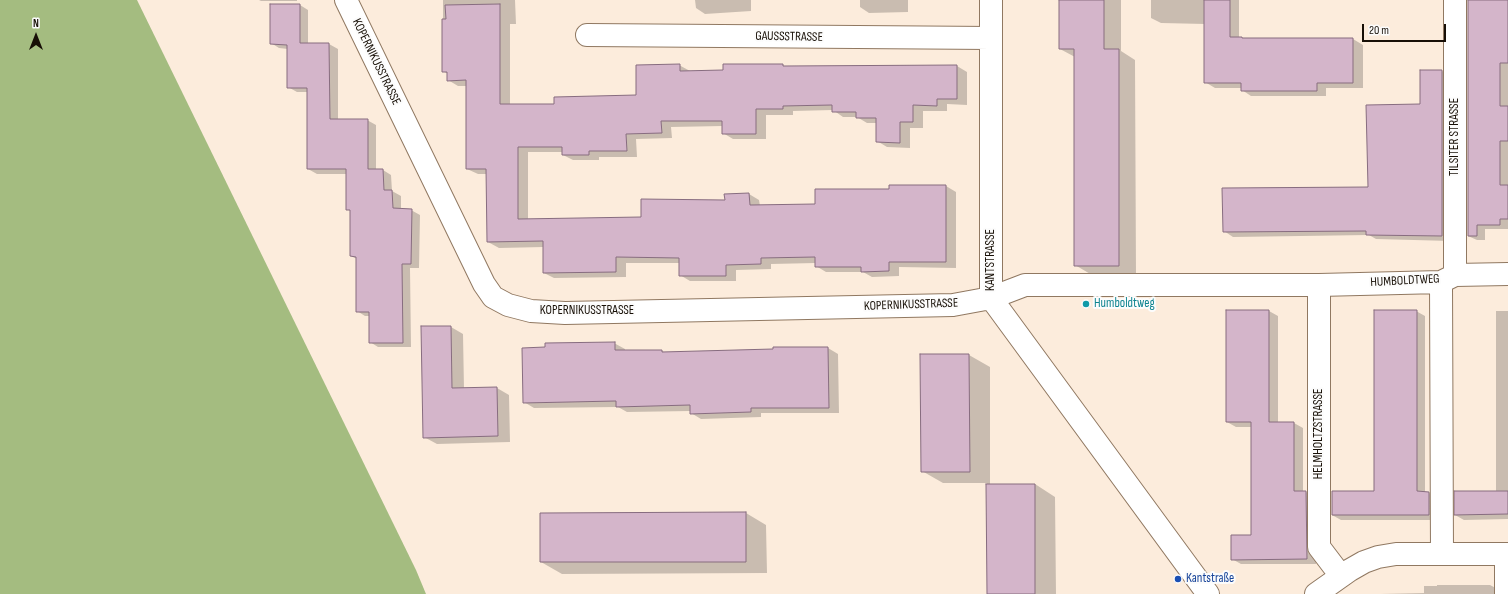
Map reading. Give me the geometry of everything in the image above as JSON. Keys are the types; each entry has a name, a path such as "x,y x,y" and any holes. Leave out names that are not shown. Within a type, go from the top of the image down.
{"street":[{"name":"KOPERNIKUSSTRASSE","path":"346,0 484,284 493,297 508,305 531,311 565,313 953,304 991,298"},
{"name":"KANTSTRASSE","path":"991,0 991,298 1208,594"},
{"name":"TILSITER STRASSE","path":"1448,278 1456,0"},
{"name":"GAUSSSTRASSE","path":"587,35 991,38"},
{"name":"HUMBOLDTWEG","path":"991,298 1025,285 1319,285 1508,274"},
{"path":"1442,554 1448,278"},
{"name":"HELMHOLTZSTRASSE","path":"1319,285 1319,547 1341,576"},
{"path":"1316,594 1364,562 1378,557 1396,554 1507,554 1506,594"}],"green space":[{"path":"0,0 137,0 416,570 426,594 0,594"}],"building":[{"path":"1059,0 1104,0 1104,49 1119,49 1119,266 1074,266 1074,49 1059,49"},
{"path":"1204,0 1230,0 1230,37 1353,38 1353,83 1317,83 1317,91 1241,91 1241,83 1204,83"},
{"path":"1468,0 1508,0 1508,63 1500,63 1500,106 1508,106 1508,141 1500,141 1500,185 1508,185 1508,219 1500,219 1500,225 1477,225 1477,236 1468,236"},
{"path":"270,4 300,4 300,43 329,43 330,119 368,119 368,169 383,169 384,190 392,190 393,208 412,209 411,264 402,264 403,343 369,343 369,312 356,312 356,257 350,256 350,210 346,210 346,169 307,169 307,88 287,88 287,45 270,44"},
{"path":"500,4 500,104 554,104 554,97 636,95 636,65 680,64 680,71 723,70 723,64 783,64 783,66 957,65 957,99 937,99 937,106 913,105 913,122 900,122 900,143 876,142 876,118 856,118 856,112 832,112 832,105 783,106 783,109 756,109 756,134 722,134 722,121 661,121 662,133 626,134 627,151 589,151 589,155 562,155 562,147 518,147 518,219 641,217 641,199 725,200 724,194 749,193 750,205 815,204 815,189 889,189 889,185 946,185 946,262 889,262 889,271 861,272 861,267 815,267 815,257 761,258 761,264 726,265 726,276 679,276 679,258 616,257 616,272 543,273 543,241 487,242 486,169 466,169 466,80 447,81 447,72 442,72 442,19 446,19 445,5"},
{"path":"1420,70 1442,70 1442,236 1366,235 1366,231 1223,232 1222,188 1368,187 1366,105 1420,104"},
{"path":"1226,310 1269,310 1269,422 1294,422 1294,491 1306,491 1307,559 1231,560 1231,535 1251,535 1251,422 1226,422"},
{"path":"1374,310 1417,310 1417,491 1429,492 1429,515 1332,515 1332,491 1374,491"},
{"path":"421,326 451,326 452,388 497,387 498,436 423,438"},
{"path":"615,342 615,350 662,350 662,352 773,349 773,347 828,347 829,408 751,408 751,412 690,414 690,405 616,407 616,401 523,403 522,348 545,347 545,343"},
{"path":"920,354 969,354 970,472 921,472"},
{"path":"986,484 1035,484 1035,594 987,594"},
{"path":"1454,491 1508,491 1508,514 1454,515"},
{"path":"746,512 746,562 540,562 540,513"}],"place":[{"name":"Humboldtweg","path":"1086,304"},
{"name":"Kantstraße","path":"1178,579"}]}
